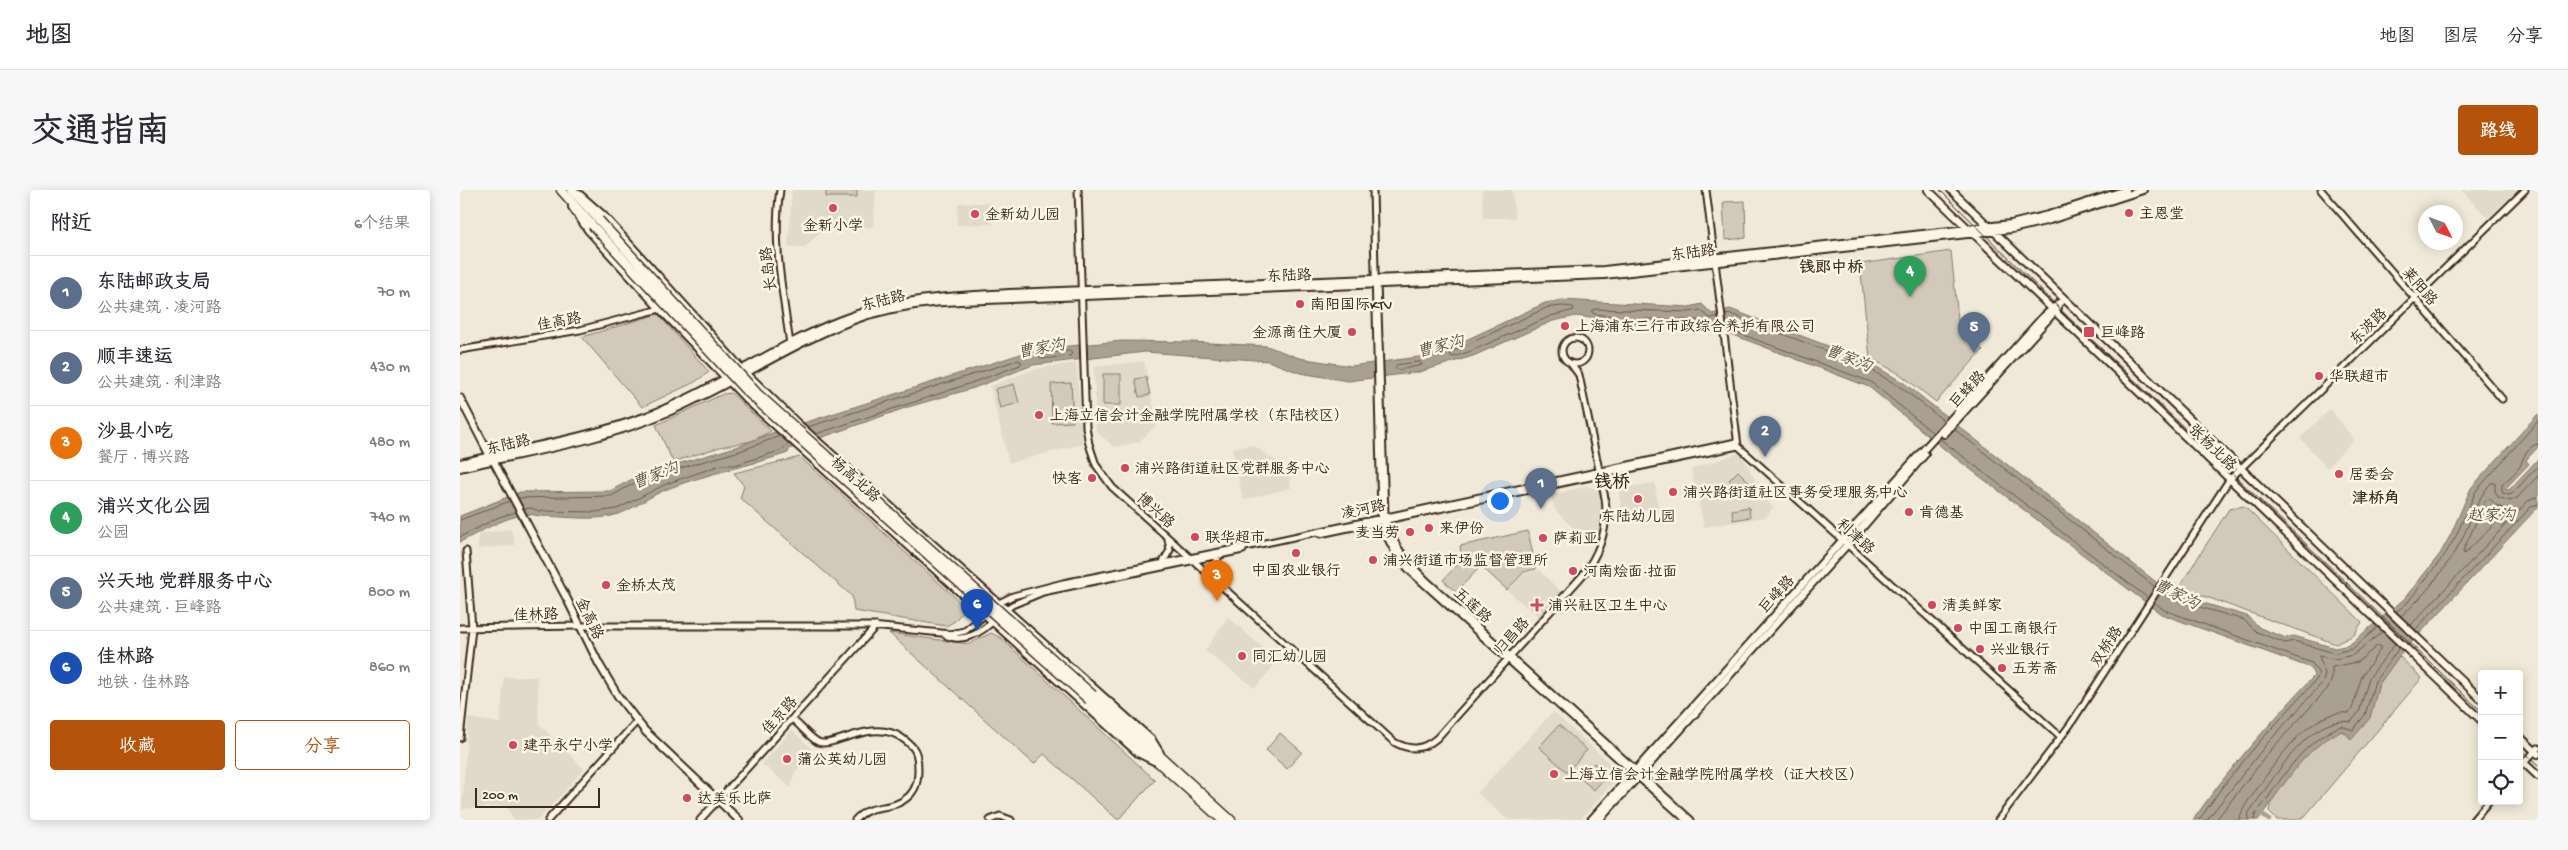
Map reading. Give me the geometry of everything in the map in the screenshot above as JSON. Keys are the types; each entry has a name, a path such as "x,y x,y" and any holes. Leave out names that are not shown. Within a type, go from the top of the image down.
{"highway":[{"name":"杨高北路","path":"560,190 596,223 744,390 1161,761 1231,820"},
{"name":"杨高北路","path":"574,190 596,223"},
{"name":"杨高北路","path":"1161,761 1222,820"}],"main road":[{"name":"杨高北路","path":"560,190 588,230 727,380 1138,753 1161,761"},
{"name":"杨高北路","path":"574,190 603,215 744,371 823,446 1152,740 1161,761"},
{"name":"张杨北路","path":"1928,190 2478,717"},
{"name":"张杨北路","path":"1951,190 2478,696"},
{"name":"东陆路","path":"1991,229 2048,215 2126,190"},
{"name":"东陆路","path":"744,371 790,344 842,319 901,302 956,296 1604,275 1715,260 1971,232 2042,222 2143,190"},
{"name":"东陆路","path":"460,468 633,420 675,404 834,328 894,308 944,302 1082,293"},
{"name":"巨峰路","path":"1591,820 1637,773 1962,409 2064,298"},
{"name":"金高路","path":"460,398 599,664 637,721 739,820"},
{"name":"东陆路","path":"460,463 492,458"},
{"path":"2523,739 2537,751"},
{"path":"2523,761 2538,776"},
{"name":"巨峰路","path":"1599,820 1637,773"}],"street":[{"name":"长岛路","path":"780,190 777,241 790,344"},
{"name":"博兴路","path":"1078,190 1087,433 1096,465 1112,487 1394,742 1412,749"},
{"name":"五莲路","path":"1373,190 1384,519 1396,545 1411,565 1686,820"},
{"path":"1706,190 1737,444"},
{"name":"莱阳路","path":"2320,190 2502,399"},
{"name":"东波路","path":"2230,480 2240,468 2525,190"},
{"name":"佳高路","path":"460,350 580,330 660,309"},
{"name":"归昌路","path":"1412,749 1425,746 1436,738 1582,576 1598,551 1606,519 1600,473 1579,375 1565,360 1562,351 1566,342 1572,338 1582,340 1586,346 1587,356 1579,375"},
{"path":"1570,364 1584,361"},
{"name":"凌河路","path":"998,603 1041,588 1163,562 1220,555 1737,444"},
{"name":"利津路","path":"1737,444 2061,737"},
{"name":"双桥路","path":"1998,820 2061,737 2230,480"},
{"name":"凌河路","path":"1005,610 1043,592 1192,558 1384,519"},
{"path":"1163,562 1170,550 1167,536"},
{"path":"460,738 472,628 466,551"},
{"path":"1217,582 1213,567 1220,555"},
{"name":"佳林路","path":"460,628 874,626 958,634 986,615 998,603"},
{"name":"佳林路","path":"943,634 953,639 980,632 1005,610"},
{"name":"佳京路","path":"717,799 792,719 874,626"},
{"name":"佳京路","path":"700,820 874,626"},
{"path":"792,719 818,742 826,743 851,734 876,731 894,733 914,746 918,755 918,781 910,796 896,806 863,811 855,820"},
{"path":"548,820 637,721"},
{"path":"2523,759 2537,751"},
{"name":"五莲路","path":"1637,773 1692,820"},
{"path":"2472,820 2485,805"},
{"path":"990,820 1000,816 1011,820"}],"shaded area":[{"name":"金新小学","path":"792,190 876,190 873,227 823,229 805,247 788,247"},
{"path":"826,190 857,190 857,197 826,197"},
{"path":"1482,190 1512,190 1515,218 1483,218"},
{"path":"2461,190 2517,190 2488,218"},
{"path":"1745,201 1746,238 1725,240 1723,202"},
{"name":"金新幼儿园","path":"958,203 992,203 993,224 957,225"},
{"path":"1951,251 1959,329 1983,350 1936,402 1900,374 1870,358 1860,264"},
{"path":"658,314 709,372 695,382 642,407 582,337"},
{"path":"1144,361 1157,425 1139,442 1114,447 1096,431 1094,367"},
{"name":"上海立信会计金融学院附属学校（东陆校区）","path":"1076,363 1083,444 1009,463 990,386 1035,369"},
{"path":"1103,374 1121,374 1121,405 1103,405"},
{"path":"1146,377 1150,395 1139,397 1135,379"},
{"path":"1071,383 1073,422 1052,423 1051,384"},
{"path":"1014,384 1019,403 1000,408 995,389"},
{"path":"731,393 771,431 752,441 720,447 673,462 656,425 723,394"},
{"path":"2330,409 2354,439 2327,468 2300,438"},
{"path":"1253,445 1289,471 1291,488 1243,500 1232,448"},
{"path":"1739,453 1745,460 1762,495 1773,507 1766,517 1704,527 1691,469"},
{"path":"800,457 958,600 962,612 955,621 946,626 854,611 852,596 740,498 744,486 734,473"},
{"path":"1738,471 1754,487 1745,496 1729,480"},
{"name":"东陆幼儿园","path":"1655,483 1658,508 1622,513 1618,489"},
{"path":"1587,486 1598,490 1602,499 1600,534 1576,531 1555,510 1551,495"},
{"path":"2244,506 2362,622 2354,635 2336,644 2179,587 2229,509"},
{"path":"1749,507 1750,517 1733,520 1732,510"},
{"path":"511,529 515,545 478,549 478,534"},
{"path":"1528,531 1536,569 1524,572 1507,590 1481,566 1456,592 1443,580 1462,560 1460,546"},
{"name":"浦兴社区卫生中心","path":"1539,570 1562,593 1539,617 1508,591 1523,574"},
{"name":"同汇幼儿园","path":"1228,617 1278,661 1255,688 1205,651"},
{"path":"889,633 969,644 991,633 1001,638 1155,780 1118,820 1044,754 1034,764"},
{"path":"2399,656 2422,678 2305,816 2296,820 2277,820 2269,812 2270,805 2288,776 2312,749 2327,738 2342,731 2351,739 2368,719 2379,684"},
{"name":"建平永宁小学","path":"504,677 537,677 539,724 584,769 538,820 514,820 506,806 462,809 468,718 500,723"},
{"name":"上海立信会计金融学院附属学校（证大校区）","path":"1553,712 1612,765 1613,783 1580,820 1508,820 1477,793"},
{"path":"1559,725 1587,750 1567,772 1539,747"},
{"name":"蒲公英幼儿园","path":"792,730 810,747 811,754 794,773 791,788 762,764"},
{"path":"1280,733 1302,752 1287,769 1266,750"},
{"path":"1594,763 1607,775 1594,790 1580,778"}],"water":[{"name":"曹家沟","path":"1562,300 1689,307 1702,304 1712,314 1730,309 1865,360 1904,383 2170,593 2247,616 2260,628 2286,638 2294,636 2335,648 2349,645 2404,599 2440,554 2471,488 2538,414 2538,447 2526,460 2529,464 2505,489 2509,490 2538,459 2538,507 2399,656 2379,684 2370,718 2351,740 2348,734 2342,731 2316,747 2295,770 2258,820 2193,820 2266,728 2314,676 2311,668 2161,614 1949,453 1869,387 1736,336 1697,325 1637,324 1576,316 1553,321 1473,356 1419,372 1348,381 1300,373 1268,361 1145,352 1033,365 974,388 908,407 789,449 788,453 670,488 619,514 599,518 520,515 460,542 460,516 520,492 610,491 640,475 739,446 766,435 1027,352 1048,348 1122,341 1191,342 1267,346 1299,358 1351,366 1434,355 1545,303"}],"waterway":[{"path":"2259,811 2269,820"}],"railway":[{"path":"1940,190 2062,311 2478,708"},
{"path":"2060,300 2219,452"},
{"path":"2523,752 2538,766"}],"place":[{"name":"金新小学","path":"833,208"},
{"name":"主恩堂","path":"2129,213"},
{"name":"金新幼儿园","path":"975,214"},
{"name":"浦兴文化公园","path":"1910,297"},
{"name":"南阳国际KTV","path":"1300,304"},
{"name":"上海浦东三行市政综合养护有限公司","path":"1565,326"},
{"name":"金源商住大厦","path":"1352,332"},
{"name":"巨峰路","path":"2089,332"},
{"name":"兴天地 党群服务中心","path":"1974,353"},
{"name":"华联超市","path":"2319,376"},
{"name":"上海立信会计金融学院附属学校（东陆校区）","path":"1039,415"},
{"name":"顺丰速运","path":"1765,457"},
{"name":"浦兴路街道社区党群服务中心","path":"1125,468"},
{"name":"居委会","path":"2339,474"},
{"name":"快客","path":"1092,478"},
{"name":"浦兴路街道社区事务受理服务中心","path":"1673,492"},
{"name":"东陆幼儿园","path":"1638,499"},
{"name":"东陆邮政支局","path":"1541,509"},
{"name":"肯德基","path":"1909,512"},
{"name":"来伊份","path":"1429,528"},
{"name":"麦当劳","path":"1410,532"},
{"name":"联华超市","path":"1195,537"},
{"name":"萨莉亚","path":"1543,538"},
{"name":"中国农业银行","path":"1296,553"},
{"name":"浦兴街道市场监督管理所","path":"1373,560"},
{"name":"河南烩面·拉面","path":"1573,571"},
{"name":"金桥太茂","path":"606,585"},
{"name":"沙县小吃","path":"1217,601"},
{"name":"浦兴社区卫生中心","path":"1537,605"},
{"name":"清美鲜家","path":"1932,605"},
{"name":"中国工商银行","path":"1958,628"},
{"name":"佳林路","path":"977,630"},
{"name":"兴业银行","path":"1980,649"},
{"name":"同汇幼儿园","path":"1242,656"},
{"name":"五芳斋","path":"2002,668"},
{"name":"建平永宁小学","path":"513,745"},
{"name":"蒲公英幼儿园","path":"787,759"},
{"name":"上海立信会计金融学院附属学校（证大校区）","path":"1554,774"},
{"name":"达美乐比萨","path":"687,798"}],"district":[{"name":"钱郎中桥","path":"1831,266"},
{"name":"钱桥","path":"1612,481"},
{"name":"津桥角","path":"2376,497"}],"water label":[{"name":"赵家沟","path":"2491,514"}]}
